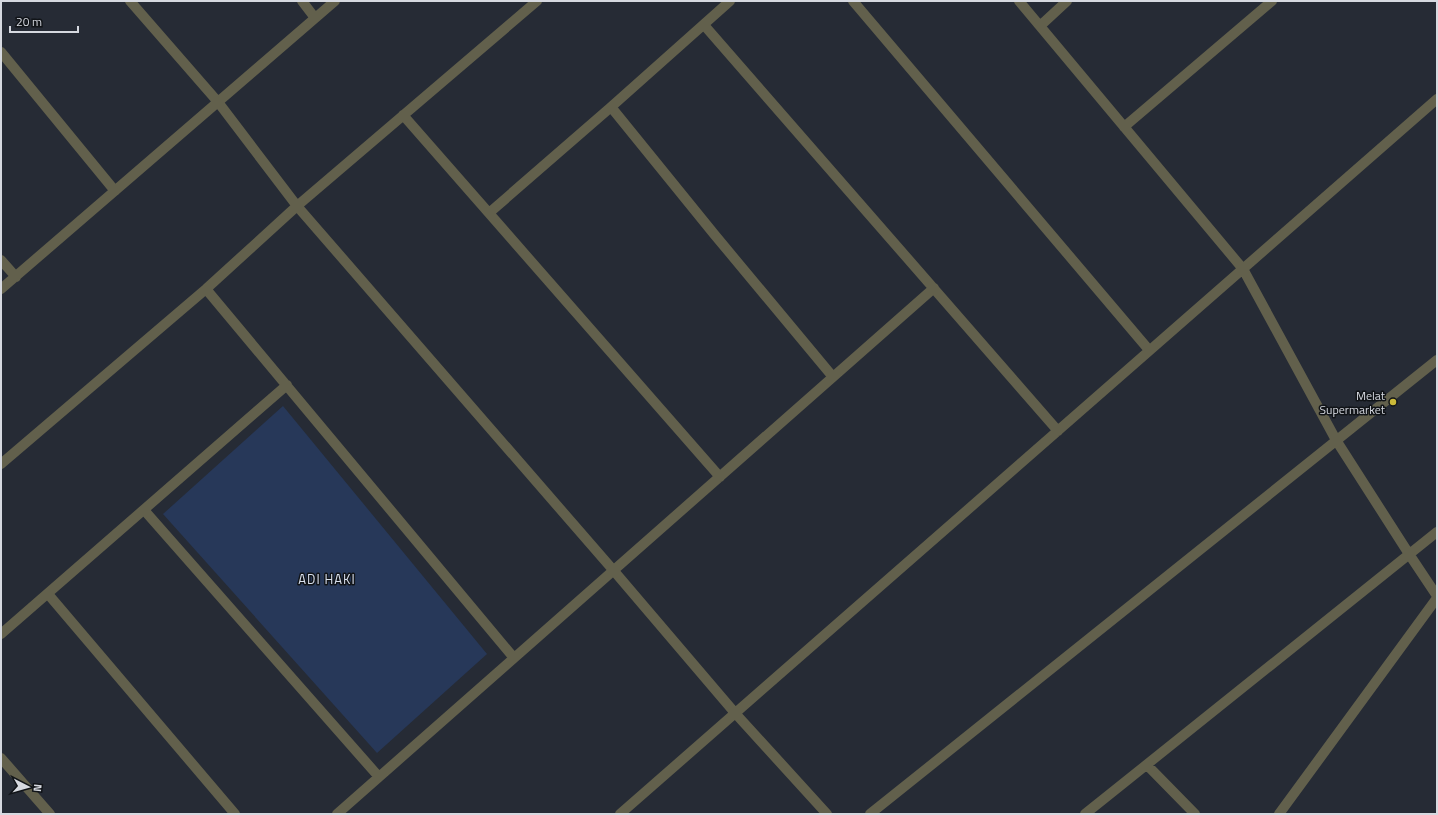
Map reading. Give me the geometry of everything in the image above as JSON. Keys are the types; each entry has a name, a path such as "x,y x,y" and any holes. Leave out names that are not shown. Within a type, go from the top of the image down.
{"street":[{"path":"130,1 218,102 297,206 614,571 735,714 827,814"},
{"path":"302,1 315,18"},
{"path":"1,289 335,1"},
{"path":"1,464 206,289 297,206 537,1"},
{"path":"489,213 611,108 730,1"},
{"path":"853,1 1149,350"},
{"path":"1019,1 1243,269 1336,440 1437,597 1278,814"},
{"path":"1040,26 1067,1"},
{"path":"1124,127 1272,1"},
{"path":"704,25 1058,431"},
{"path":"1,52 115,191"},
{"path":"620,814 1437,99"},
{"path":"611,108 833,377"},
{"path":"403,115 720,477"},
{"path":"1,260 16,277"},
{"path":"338,814 934,288"},
{"path":"206,289 514,658"},
{"path":"870,814 1437,360"},
{"path":"1,634 287,385"},
{"path":"144,510 379,777"},
{"path":"1085,814 1437,532"},
{"path":"48,594 235,814"},
{"path":"1,758 50,814"},
{"path":"1147,765 1195,814"}],"shaded area":[{"path":"283,406 487,654 377,753 163,514"}],"place":[{"name":"Melat Supermarket","path":"1393,402"}],"district":[{"name":"ADI HAKI","path":"327,579"}]}
